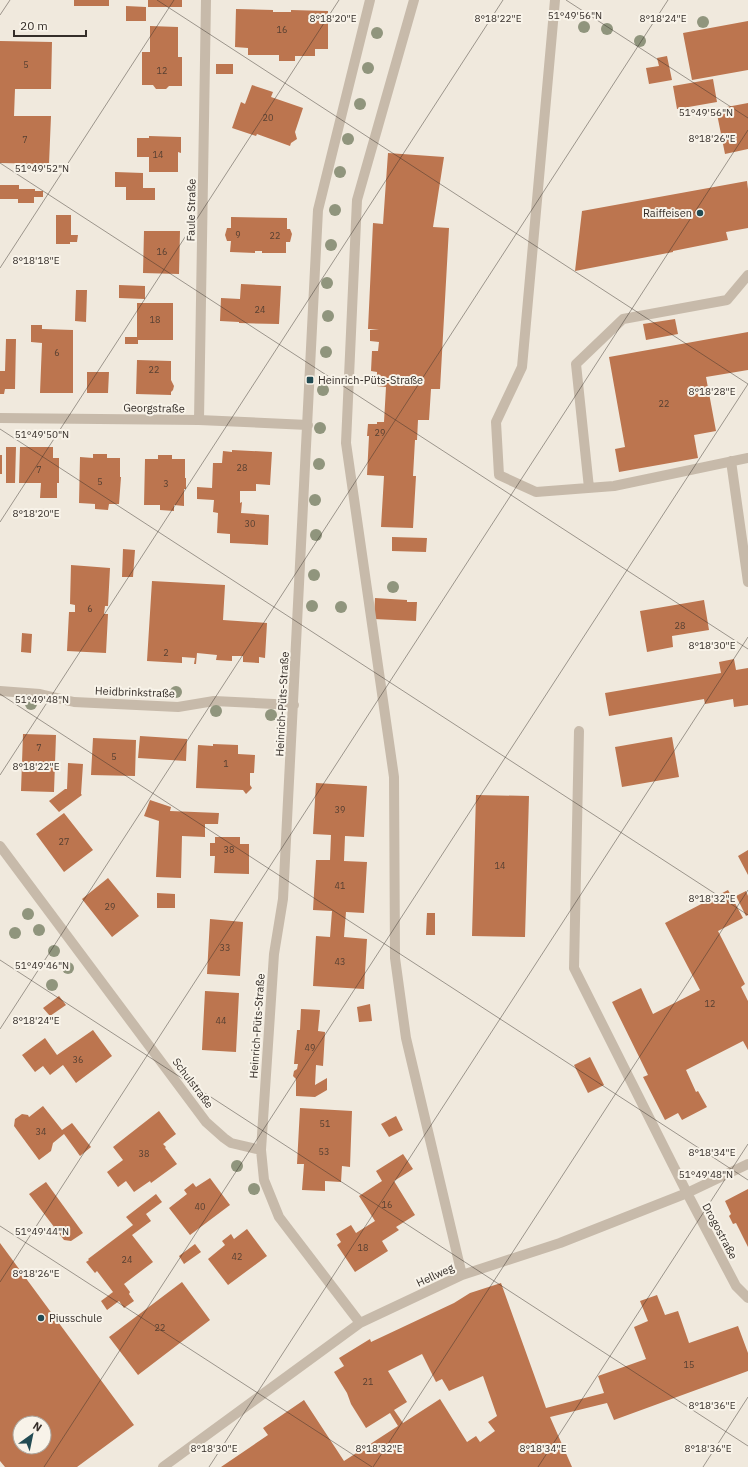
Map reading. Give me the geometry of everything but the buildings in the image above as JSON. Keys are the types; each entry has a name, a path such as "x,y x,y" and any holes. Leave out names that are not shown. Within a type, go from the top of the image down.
{"street":[{"name":"Faule Straße","path":"199,420 206,0"},
{"name":"Heinrich-Püts-Straße","path":"262,1150 274,954 283,899 318,210 370,0"},
{"path":"414,0 357,200 346,443 394,777 395,958 406,1038 462,1275"},
{"path":"555,0 522,367 496,422 499,475 536,492 614,486 748,458"},
{"path":"588,488 576,364 623,319 727,300 748,275"},
{"name":"Georgstraße","path":"0,418 199,420 308,425"},
{"path":"731,462 748,582"},
{"name":"Heidbrinkstraße","path":"0,691 40,694 74,702 178,706 214,701 294,705"},
{"name":"Drogostraße","path":"578,731 574,968 687,1193 736,1286 748,1298"},
{"name":"Schulstraße","path":"0,846 206,1122 231,1143 262,1150"},
{"path":"262,1150 264,1180 279,1217 360,1323"},
{"name":"Hellweg","path":"163,1467 360,1323 462,1275 560,1243 687,1193 748,1164"}],"place":[{"name":"Raiffeisen","path":"700,213"},
{"name":"Heinrich-Püts-Straße","path":"310,380"},
{"name":"Piusschule","path":"41,1318"}]}
